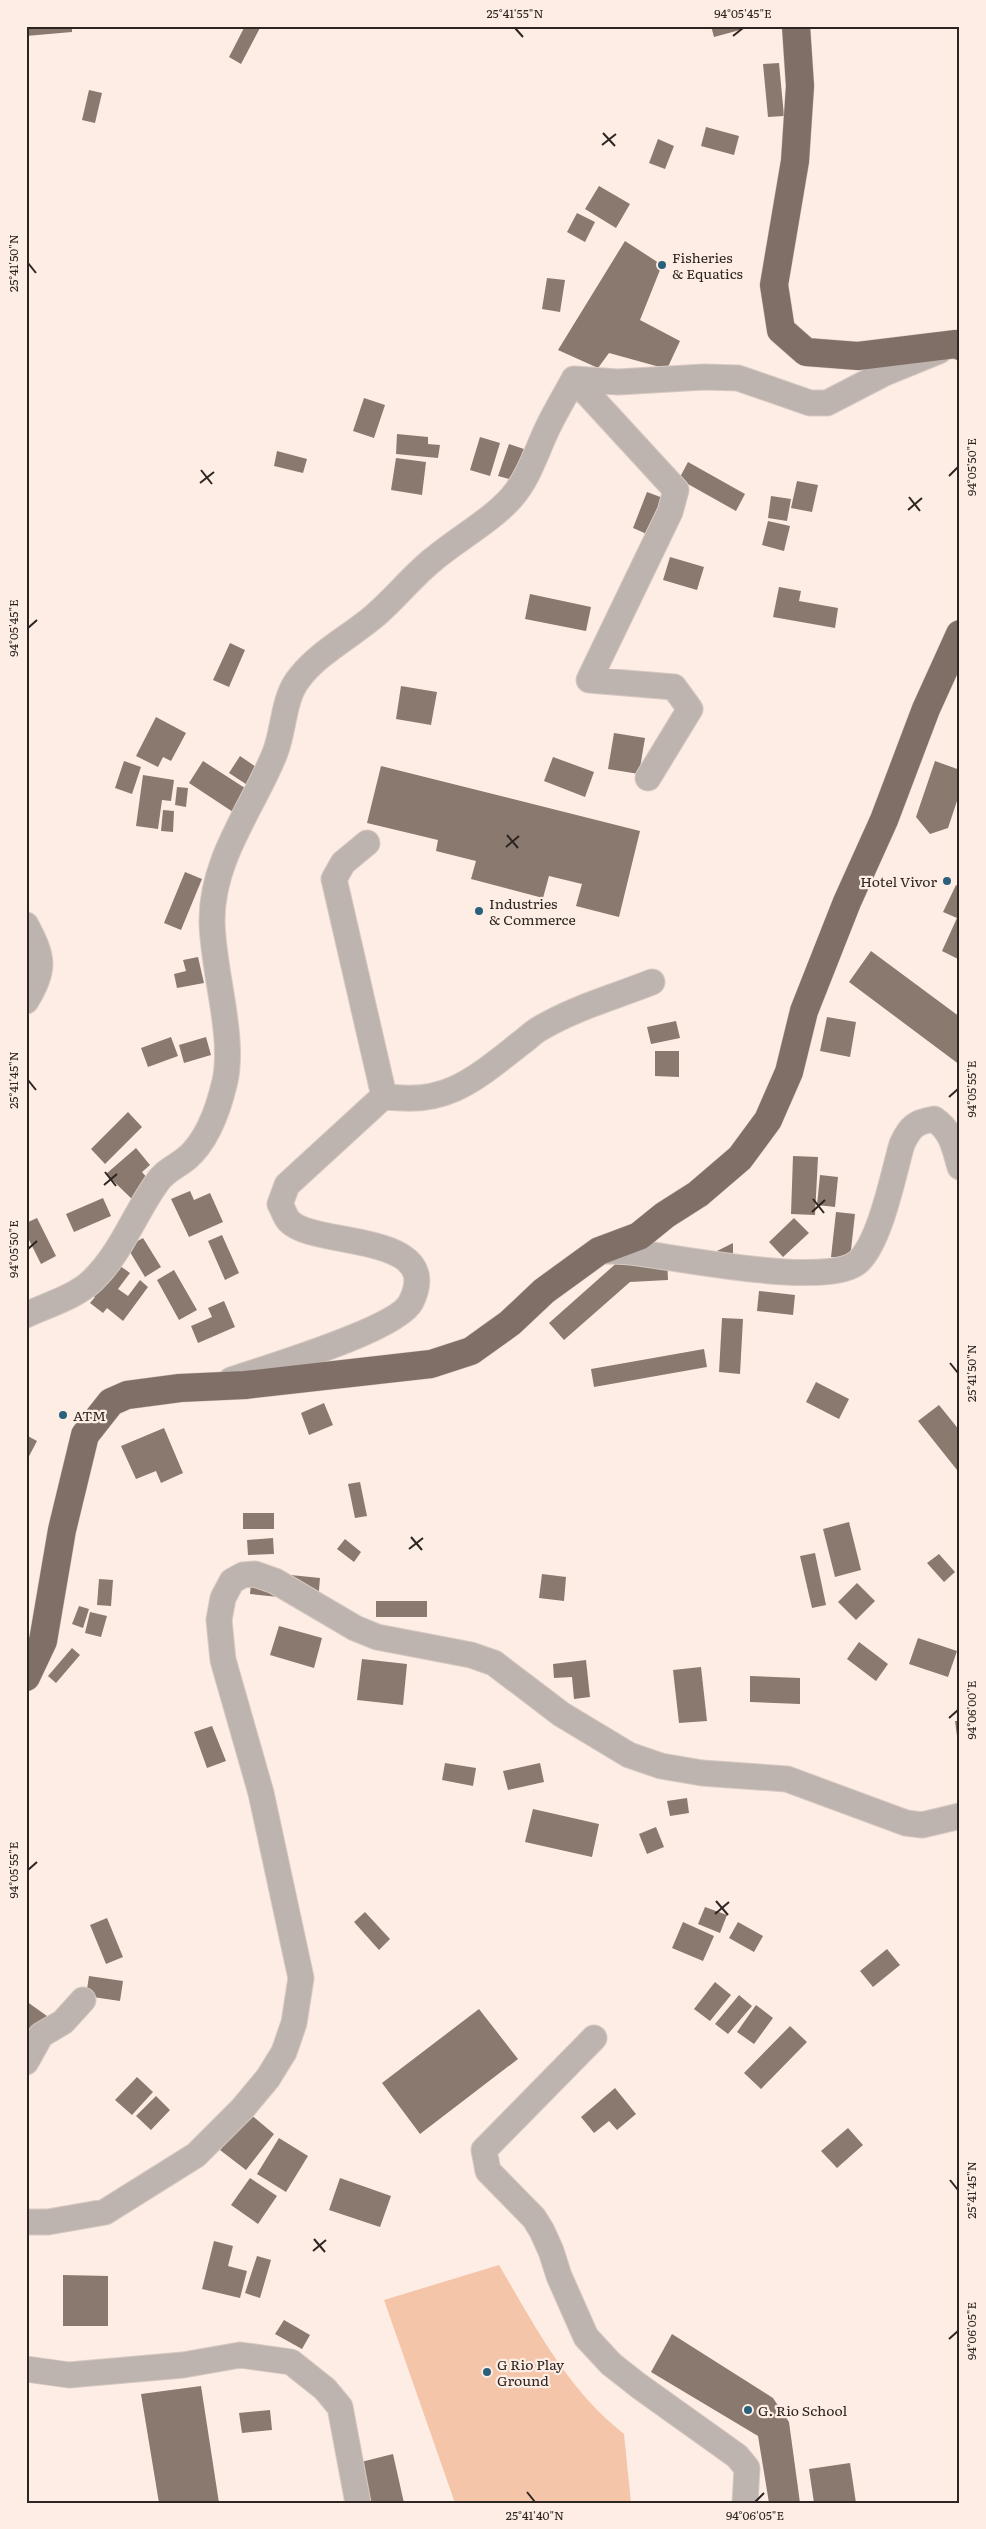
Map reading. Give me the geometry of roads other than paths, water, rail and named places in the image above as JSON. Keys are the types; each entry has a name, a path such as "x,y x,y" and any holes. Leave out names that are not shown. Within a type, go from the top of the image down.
{"highway":[{"path":"796,26 800,86 795,161 774,285 781,330 806,352 858,356 958,345"},
{"path":"26,1677 43,1642 62,1530 85,1435 111,1402 127,1396 180,1388 406,1368 431,1364 471,1351 510,1323 544,1291 599,1251 639,1236 665,1215 698,1194 740,1158 768,1120 789,1072 804,1011 847,902 884,820 926,709 960,634"}],"street":[{"path":"574,379 618,382 704,377 738,378 810,403 827,404 885,373 958,345"},
{"path":"574,379 676,490 670,512 589,680 674,687 690,709 648,778"},
{"path":"26,1315 71,1294 93,1280 134,1223 156,1183 168,1170 186,1158 207,1131 225,1080 227,1055 212,919 216,891 227,850 274,754 282,733 288,699 297,681 314,663 374,617 432,560 512,497 529,471 548,426 574,379"},
{"path":"367,844 343,863 334,878 384,1096"},
{"path":"26,925 40,956 41,970 26,1001"},
{"path":"384,1096 408,1101 440,1095 465,1085 537,1030 568,1014 652,982"},
{"path":"214,1386 376,1328 408,1308 418,1280 409,1262 387,1249 348,1239 313,1234 289,1222 280,1204 287,1185 384,1096"},
{"path":"599,1251 630,1252 693,1262 808,1273 835,1272 849,1268 859,1261 872,1244 908,1130 918,1122 934,1119 954,1118 960,1121"},
{"path":"934,1119 944,1126 951,1137 960,1167"},
{"path":"26,2222 48,2222 106,2212 196,2155 243,2108 268,2078 284,2052 294,2023 301,1978 261,1792 223,1660 219,1620 223,1598 232,1581 243,1575 255,1574 275,1581 355,1628 377,1637 464,1654 494,1664 594,1736 629,1756 661,1766 702,1773 787,1779 906,1823 922,1825 960,1816"},
{"path":"26,2062 41,2035 63,2022 83,2000"},
{"path":"594,2038 484,2150 488,2171 496,2182 534,2218 542,2231 552,2251 559,2276 586,2337 611,2364 737,2456 747,2468 745,2503"},
{"path":"26,2369 69,2375 183,2366 240,2355 291,2362 325,2389 340,2407 358,2503"}],"place":[{"name":"Fisheries & Equatics","path":"662,265"},
{"name":"Hotel Vivor","path":"947,881"},
{"name":"Industries & Commerce","path":"479,911"},
{"name":"ATM","path":"63,1415"},
{"name":"G Rio Play Ground","path":"487,2372"},
{"name":"G. Rio School","path":"748,2410"}]}
